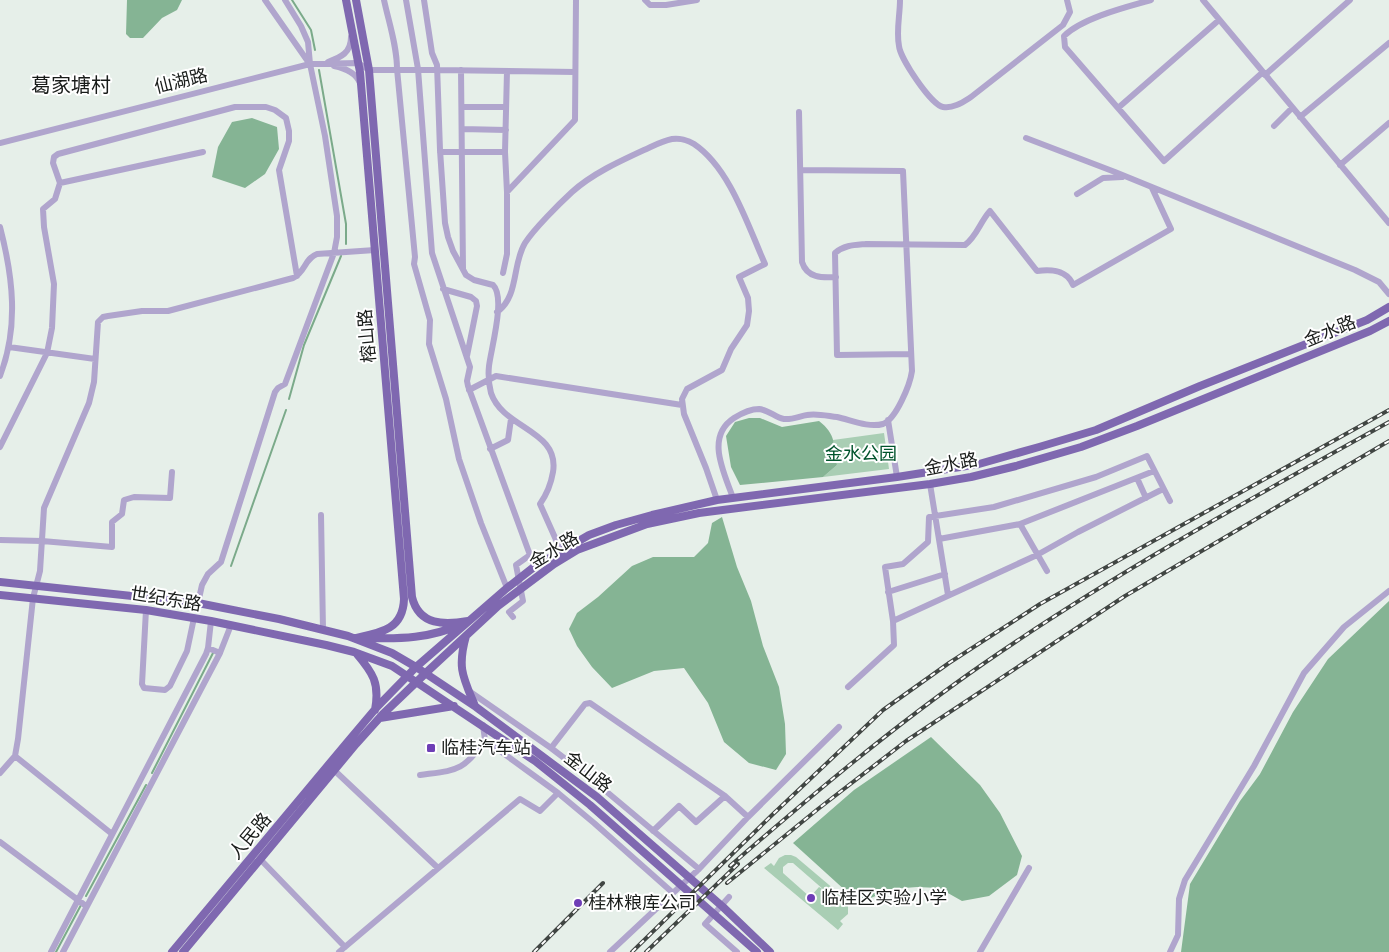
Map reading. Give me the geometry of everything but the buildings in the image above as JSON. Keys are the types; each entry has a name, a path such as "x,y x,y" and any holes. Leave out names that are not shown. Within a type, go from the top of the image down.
{"main road":[{"name":"榕山路","path":"346,0 361,85 404,606 400,618 386,631 354,638"},
{"name":"榕山路","path":"356,0 370,79 412,597 418,610 428,619 447,624 470,621"},
{"name":"金水路","path":"353,741 375,710 416,666 534,567 589,535 616,525 679,508 718,500 897,477 979,464 1096,430 1200,386 1367,320 1389,307"},
{"name":"金水路","path":"353,741 380,718 425,673 498,606 577,550 647,524 698,513 874,492 989,473 1081,447 1370,331 1389,321"},
{"name":"世纪东路","path":"0,582 198,603 279,619 354,638"},
{"name":"世纪东路","path":"0,596 146,610 211,621 354,652"},
{"path":"354,638 408,638 450,629 470,621"},
{"path":"467,634 460,658 461,670 476,706"},
{"name":"金山路","path":"354,638 392,653 416,666 476,706 597,797 723,907 770,952"},
{"path":"354,652 366,664 375,679 377,696 375,710"},
{"name":"金山路","path":"354,652 392,666 535,761 590,805 757,952"},
{"path":"380,718 454,706"},
{"name":"人民路","path":"183,952 334,770 353,741"},
{"name":"人民路","path":"172,952 353,741"}],"street":[{"path":"265,0 310,64"},
{"path":"198,603 202,586 208,574 221,562 275,392 285,384 334,252 337,237 337,216 325,136 306,35 285,0"},
{"path":"384,0 390,32 397,55 396,69 415,257 414,264 430,320 429,344 446,399 459,460 480,522 507,588"},
{"path":"406,0 418,69 432,253 470,367 467,381 469,390 530,555 516,565 523,601 511,614"},
{"path":"424,0 432,53 438,70 440,152 448,236 453,251 469,278 495,286 498,292 496,334 489,366 489,380 494,401 504,414 542,439 551,454 554,462 552,478 540,504 560,551"},
{"path":"507,192 575,120 576,0"},
{"path":"645,0 650,5 666,5 697,0"},
{"path":"900,0 899,48 905,61 930,98 937,105 944,108 956,106 971,97 1064,25 1070,12 1067,0"},
{"path":"1151,0 1124,7 1079,25 1064,36 1065,47 1164,161 1350,0"},
{"path":"1203,0 1388,220"},
{"path":"1118,108 1219,20"},
{"path":"323,64 341,57 348,50 351,45 352,31"},
{"path":"1300,117 1389,43"},
{"path":"367,58 372,66 379,70"},
{"path":"358,63 369,70 575,72"},
{"name":"仙湖路","path":"0,143 310,64 358,63"},
{"path":"323,64 340,67 351,72 358,78 361,85"},
{"path":"370,79 379,70"},
{"path":"462,70 463,270"},
{"path":"503,273 507,254 505,152 507,71"},
{"path":"0,447 47,353 52,328 54,290 43,209 55,199 60,183 52,161 58,154 235,107 257,107 275,110 286,118 289,131 287,149 279,170 296,276"},
{"path":"462,107 506,108"},
{"path":"1274,126 1292,108"},
{"path":"799,112 804,267 811,275 836,278"},
{"path":"1340,164 1389,123"},
{"path":"462,129 506,130"},
{"path":"1026,138 1369,276 1379,282 1389,294"},
{"path":"497,312 503,308 509,298 526,242 572,192 614,164 664,142 681,139 693,144 707,156 728,183 765,264 739,277 748,298 747,325 731,349 724,366 719,372 687,389 684,394 682,405 718,500"},
{"path":"60,183 203,152"},
{"path":"440,152 505,152"},
{"path":"733,498 720,462 718,449 718,439 722,430 732,419 752,410 760,410 784,419 816,414 865,424 882,424 888,420 904,396 911,381 902,171 801,170"},
{"path":"1077,194 1103,178 1126,177"},
{"path":"911,354 837,355 835,253 843,247 866,244 965,245 972,240 990,211 1037,271 1048,269 1061,272 1071,278 1074,285 1171,229 1152,188"},
{"path":"0,227 12,283 13,318 9,347 0,376"},
{"path":"0,773 15,756 33,598 40,571 44,508 89,403 92,391 98,322 103,317 142,311 168,311 296,276 302,273 311,256 334,252 375,250"},
{"path":"444,289 474,298 477,303 467,358"},
{"path":"9,347 95,359"},
{"path":"469,390 496,376 682,405"},
{"path":"490,449 508,440 511,419"},
{"path":"888,420 897,477"},
{"path":"848,687 894,645 884,567 902,564 928,542 929,517 994,508 1096,477 1147,456 1170,501"},
{"path":"939,539 1020,524 1154,471"},
{"path":"0,540 42,541 112,547 112,522 122,514 124,500 134,497 170,498 172,472"},
{"path":"1137,478 1146,498"},
{"path":"930,484 948,595"},
{"path":"892,621 1037,554 1163,489"},
{"path":"321,515 323,630"},
{"path":"1020,524 1047,571"},
{"path":"888,592 945,574"},
{"path":"1170,952 1178,935 1179,899 1186,880 1254,766 1304,673 1344,627 1389,590"},
{"path":"146,610 142,684 144,688 150,690 165,690 170,686 187,651 194,618"},
{"path":"51,952 208,648 211,621"},
{"path":"63,952 220,653 231,626"},
{"path":"208,648 220,653"},
{"path":"469,692 551,748 589,777 699,870"},
{"path":"551,748 585,704 590,703 725,796 748,817"},
{"path":"482,726 485,740 558,793 673,893"},
{"path":"610,952 699,870 748,817 839,727"},
{"path":"420,775 458,768 470,760 485,740"},
{"path":"15,756 112,834"},
{"path":"334,770 438,868"},
{"path":"144,775 154,780"},
{"path":"339,952 520,799 540,811 558,793"},
{"path":"652,831 679,806 696,822 725,796"},
{"path":"0,842 86,906"},
{"path":"260,860 345,947"},
{"path":"980,952 1029,868"},
{"path":"729,897 705,924 737,952"}],"green space":[{"path":"127,0 182,0 177,10 162,18 143,38 130,38 126,34"},
{"path":"252,118 277,127 279,149 265,174 245,188 212,177 218,147 232,122"},
{"path":"749,418 760,418 782,427 819,421 831,435 837,465 823,477 740,485 731,467 726,436 735,422"},
{"name":"金水公园","path":"884,433 889,469 823,477 837,465 833,440"},
{"path":"722,517 737,567 751,601 763,646 779,687 785,724 786,754 776,770 749,763 724,742 708,703 684,668 654,671 612,688 592,667 577,646 569,629 577,613 632,566 653,557 694,557 708,543 712,523"},
{"path":"1389,601 1389,952 1181,952 1190,884 1240,801 1260,774 1293,712 1328,659"},
{"path":"931,737 980,785 1000,813 1022,856 1017,875 989,896 962,901 939,888 892,889 866,900 847,892 793,843 854,790"},
{"path":"785,855 796,857 848,901 848,914 840,921 843,924 838,930 764,868 771,863 774,866 779,858","holes":["788,863 793,863 824,890 819,887 810,897 783,873 783,867"]}],"waterway":[{"path":"292,0 311,30 315,50"},
{"path":"319,70 346,224 346,244"},
{"path":"289,399 304,345 341,256"},
{"path":"231,566 286,410"},
{"path":"152,773 213,653"},
{"path":"86,896 146,785"},
{"path":"56,952 81,905"}],"railway":[{"path":"632,952 883,710 949,663 1040,604 1389,410"},
{"path":"730,866 886,736 983,664 1132,568 1389,422"},
{"path":"727,883 906,741 1125,596 1389,441"},
{"path":"646,952 738,864"},
{"path":"534,952 603,883"}],"place":[{"name":"临桂汽车站","path":"431,748"},
{"name":"临桂区实验小学","path":"811,898"},
{"name":"桂林粮库公司","path":"578,903"}],"district":[{"name":"葛家塘村","path":"71,85"}]}
